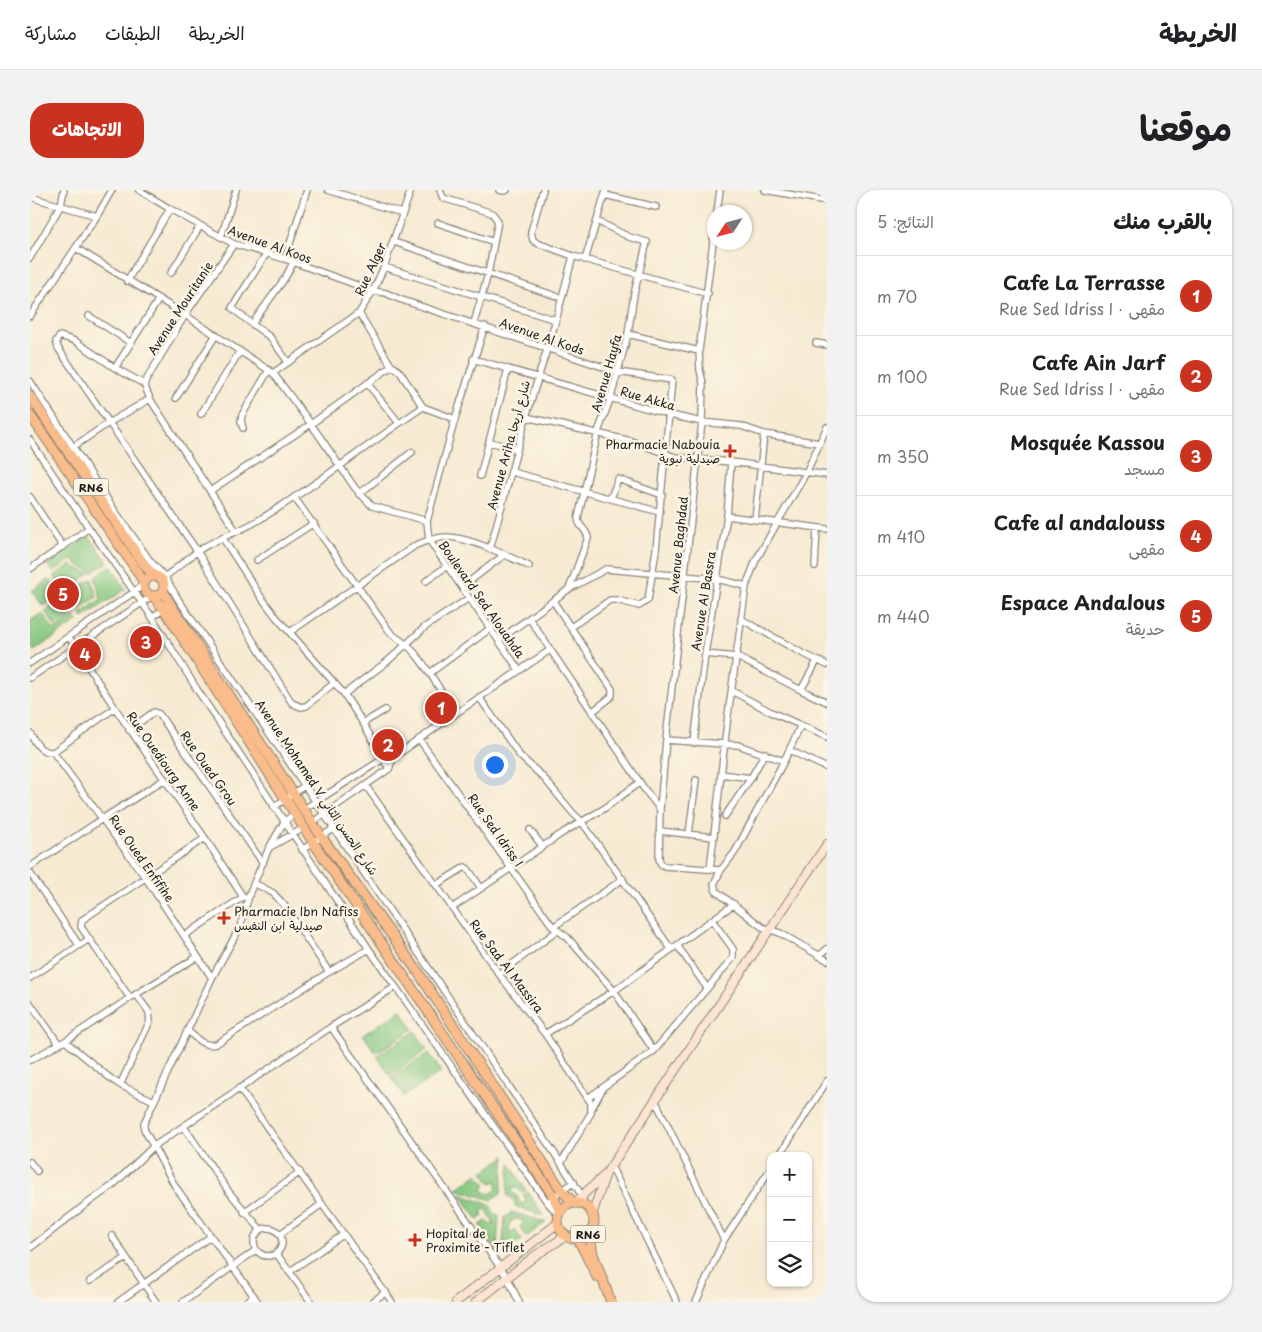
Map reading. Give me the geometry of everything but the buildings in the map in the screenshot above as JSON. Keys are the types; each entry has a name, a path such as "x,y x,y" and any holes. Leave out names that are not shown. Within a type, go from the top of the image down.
{"main road":[{"name":"RN6","path":"30,396 144,566 146,593 171,604 293,794 418,972 562,1191 581,1200 592,1215 593,1224 589,1233 590,1255"},
{"name":"RN6","path":"30,415 144,566 160,577 164,584 163,590 285,800 550,1199 559,1217 559,1228 566,1236 578,1239 590,1255 610,1302"},
{"path":"144,583 148,578 160,577"},
{"path":"153,596 159,595 163,590"},
{"path":"581,1200 611,1166 827,844"},
{"path":"592,1215 605,1174"},
{"name":"RN6","path":"559,1217 569,1205 581,1200"},
{"path":"456,1302 501,1268 559,1217"},
{"name":"RN6","path":"578,1239 589,1233"},
{"path":"476,1302 536,1255 566,1236"}],"street":[{"path":"30,258 61,204 64,190"},
{"path":"30,316 97,216 112,190"},
{"name":"Avenue Al Koos","path":"139,190 234,244 285,259 373,291 386,293 474,323"},
{"path":"221,237 236,190"},
{"path":"331,190 402,213"},
{"name":"Rue Alger","path":"271,372 358,313 373,291 384,267 411,190"},
{"path":"440,190 443,198 494,215 498,221 488,274 474,323"},
{"path":"499,190 507,190"},
{"path":"541,190 531,232 533,240 537,243 586,260 708,294"},
{"path":"718,205 720,190"},
{"path":"765,190 827,201"},
{"path":"285,259 307,191"},
{"path":"586,260 605,192 656,207"},
{"path":"30,197 61,204 97,216"},
{"path":"127,280 170,209"},
{"name":"Avenue Hayfa","path":"569,589 588,538 578,522 584,490 598,432 611,398 628,334 638,273 647,242 597,221"},
{"path":"438,223 494,242"},
{"path":"171,273 200,226"},
{"path":"394,242 562,298"},
{"name":"Avenue Mouritanie","path":"144,384 185,315 234,244"},
{"path":"76,248 185,315 271,372 311,424 359,494 372,506 427,521"},
{"name":"Avenue Baghdad","path":"710,868 665,866 661,864 659,859 660,809 666,740 702,422 703,383 699,351 712,250"},
{"path":"266,254 232,308 270,337 288,362"},
{"name":"Avenue Ariha شارع أريحا","path":"490,548 573,256"},
{"path":"252,324 285,278 293,263"},
{"path":"384,267 556,320"},
{"path":"115,368 159,300"},
{"path":"358,313 392,367 400,372 423,407 455,419"},
{"path":"89,316 131,342"},
{"name":"Avenue Al Kods","path":"474,323 618,372 672,380 670,415"},
{"path":"429,540 427,521 455,419 485,326"},
{"path":"628,334 699,351"},
{"path":"176,398 216,335"},
{"path":"236,531 150,399 144,384 115,368 75,341 60,336 56,341 58,348 197,551 292,703 301,707 306,706 334,683"},
{"path":"816,342 827,345"},
{"path":"201,414 240,351"},
{"name":"Rue Akka","path":"473,359 670,415 702,422 741,426 764,434 819,443"},
{"path":"210,491 392,367"},
{"path":"480,476 508,369"},
{"path":"243,428 242,415 271,372"},
{"path":"30,381 73,447 144,566 126,578"},
{"path":"367,383 399,423"},
{"path":"73,447 110,422 150,399"},
{"path":"160,577 197,551 263,518 340,467 423,407"},
{"path":"571,627 610,600 639,606 649,597 670,415"},
{"path":"526,417 598,432 632,441 666,454 697,460 731,462 827,475"},
{"path":"720,870 710,868 746,586 756,560 806,473 827,427"},
{"path":"755,520 764,434"},
{"path":"30,440 152,617 274,808 368,949 550,1199 574,1182"},
{"path":"490,442 517,449"},
{"path":"359,494 412,452"},
{"name":"Avenue Al Bassra","path":"694,743 705,654 727,516 731,462"},
{"path":"512,472 660,512"},
{"path":"611,498 618,479 662,495"},
{"path":"294,496 390,632 407,644 430,673 455,714"},
{"path":"30,497 63,546"},
{"path":"727,516 827,529"},
{"path":"258,560 314,523"},
{"path":"30,569 89,528"},
{"path":"815,566 817,528"},
{"path":"222,537 262,597 344,694 389,769"},
{"path":"290,632 416,545 429,540 448,537 490,548 529,566"},
{"name":"Boulevard Sed Alouahda","path":"429,540 519,670"},
{"path":"470,581 504,555"},
{"path":"426,580 447,566"},
{"path":"499,640 569,589 606,569 717,580 746,586"},
{"name":"Avenue Mohamed V شارع الحسن الثاني","path":"160,577 171,604 304,786 426,962 574,1182 581,1200 596,1200"},
{"path":"31,660 69,637 144,583"},
{"path":"30,678 141,602 153,596"},
{"path":"344,694 388,661 425,627 469,598"},
{"path":"553,601 612,688 610,698 592,712"},
{"path":"152,617 171,604"},
{"path":"529,618 660,809"},
{"path":"741,619 827,665"},
{"path":"430,673 491,628"},
{"name":"Rue Ouediourg Anne","path":"69,637 129,730 246,897"},
{"path":"304,809 383,759 393,758 550,650"},
{"path":"705,654 738,657 827,702"},
{"path":"801,690 817,661"},
{"path":"732,691 827,737"},
{"path":"480,697 520,756 543,777 582,822 706,988"},
{"path":"53,752 115,708"},
{"path":"363,723 385,710"},
{"name":"Rue Oued Grou","path":"129,730 154,712 159,714 263,862"},
{"path":"801,725 784,761 735,852 720,870 714,888 762,927 780,933 827,960"},
{"name":"Rue Oued Enfifihe","path":"30,733 42,751 53,752 146,878 212,978"},
{"name":"Rue Sed Idriss I","path":"419,739 555,929 567,937 614,990 654,1051"},
{"path":"666,740 738,745 784,761"},
{"path":"789,750 827,768"},
{"path":"725,816 751,778 764,753"},
{"path":"313,822 389,769 393,758"},
{"path":"722,774 751,778"},
{"path":"31,864 165,779"},
{"path":"689,834 696,780"},
{"path":"452,908 640,782"},
{"path":"274,808 304,786"},
{"name":"Rue Sad Al Massira","path":"366,786 499,974 545,1034 588,1098 592,1109"},
{"path":"258,1302 175,1186 144,1129 144,1123 212,978 240,927 246,897 254,883 268,848 284,822 294,814"},
{"path":"268,848 293,836 304,828"},
{"path":"302,850 333,829"},
{"path":"530,830 542,847"},
{"path":"660,830 714,837"},
{"path":"130,998 80,924 83,919 205,838"},
{"path":"436,885 465,867 481,888"},
{"path":"30,873 80,945"},
{"path":"499,974 555,929 623,879"},
{"path":"254,883 273,893 284,905 329,972"},
{"path":"184,936 246,897"},
{"path":"545,1034 614,990 734,904"},
{"path":"588,1098 654,1051 734,955 733,949 712,920"},
{"path":"30,978 89,939"},
{"path":"188,1031 202,1043 210,1046 216,1044 368,949"},
{"path":"819,956 827,949"},
{"path":"30,1060 65,1041 197,956"},
{"path":"30,1248 112,1186 154,1146 331,1027 395,987"},
{"path":"120,1085 150,1021 149,1012 136,994"},
{"path":"30,1003 58,1044"},
{"path":"331,1027 501,1268 519,1302"},
{"path":"65,1041 120,1085 154,1102"},
{"path":"781,1152 827,1081"},
{"path":"239,1088 392,1302"},
{"path":"561,1163 591,1113 603,1088"},
{"path":"655,1100 724,1240"},
{"path":"184,1127 229,1192 261,1230"},
{"path":"30,1162 37,1171"},
{"path":"611,1166 677,1302"},
{"path":"244,1212 300,1172"},
{"path":"696,1302 724,1240 767,1174"},
{"path":"280,1234 322,1204"},
{"path":"270,1228 280,1234 282,1246 276,1253 268,1256 256,1250 255,1237 261,1230 270,1228"},
{"path":"289,1272 344,1234"},
{"path":"112,1236 156,1302"},
{"path":"118,1302 210,1237"},
{"path":"183,1302 256,1250"},
{"path":"276,1253 310,1302"},
{"path":"90,1281 126,1258"},
{"path":"372,1302 386,1292"},
{"path":"246,1302 254,1296"}],"green space":[{"path":"89,536 108,562 92,573 76,564 72,559 53,572 47,564"},
{"path":"70,565 89,574 70,587 65,583 61,585 54,576"},
{"path":"111,566 126,589 83,618 80,614 101,599 95,577"},
{"path":"49,579 57,589 54,593 55,597 43,606 32,591"},
{"path":"92,579 97,597 78,610 72,602 74,598 73,592"},
{"path":"58,602 65,603 72,614 55,626 45,611"},
{"path":"42,613 54,630 74,616 78,621 34,651 30,646 30,621"},
{"path":"401,1010 413,1029 376,1053 363,1035"},
{"path":"415,1031 427,1050 390,1075 377,1056"},
{"path":"429,1053 441,1072 404,1096 391,1077"},
{"path":"505,1156 501,1194 492,1200 456,1189 478,1174 486,1185 482,1191 490,1194 497,1189 497,1181 491,1183 483,1172"},
{"path":"510,1164 526,1190 522,1193 519,1189 513,1187 512,1191 520,1203 524,1204 526,1199 523,1195 528,1192 544,1216 515,1206 514,1200 507,1195"},
{"path":"460,1194 490,1205 494,1213 499,1215 497,1249 480,1225 486,1221 493,1226 493,1221 486,1209 481,1211 483,1216 478,1220"},
{"path":"511,1212 546,1222 526,1237 520,1227 524,1221 516,1219 510,1222 509,1232 515,1230 522,1240 502,1255 505,1217"}],"place":[{"name":"Pharmacie Nabouia صيدلية نبوية","path":"730,451"},
{"name":"Espace Andalous","path":"63,594"},
{"name":"Mosquée Kassou","path":"146,642"},
{"name":"Cafe al andalouss","path":"85,654"},
{"name":"Cafe La Terrasse","path":"441,708"},
{"name":"Cafe Ain Jarf","path":"388,745"},
{"name":"Pharmacie Ibn Nafiss صيدلية ابن النفيس","path":"224,918"},
{"name":"Hopital de Proximite - Tiflet","path":"415,1240"}]}
